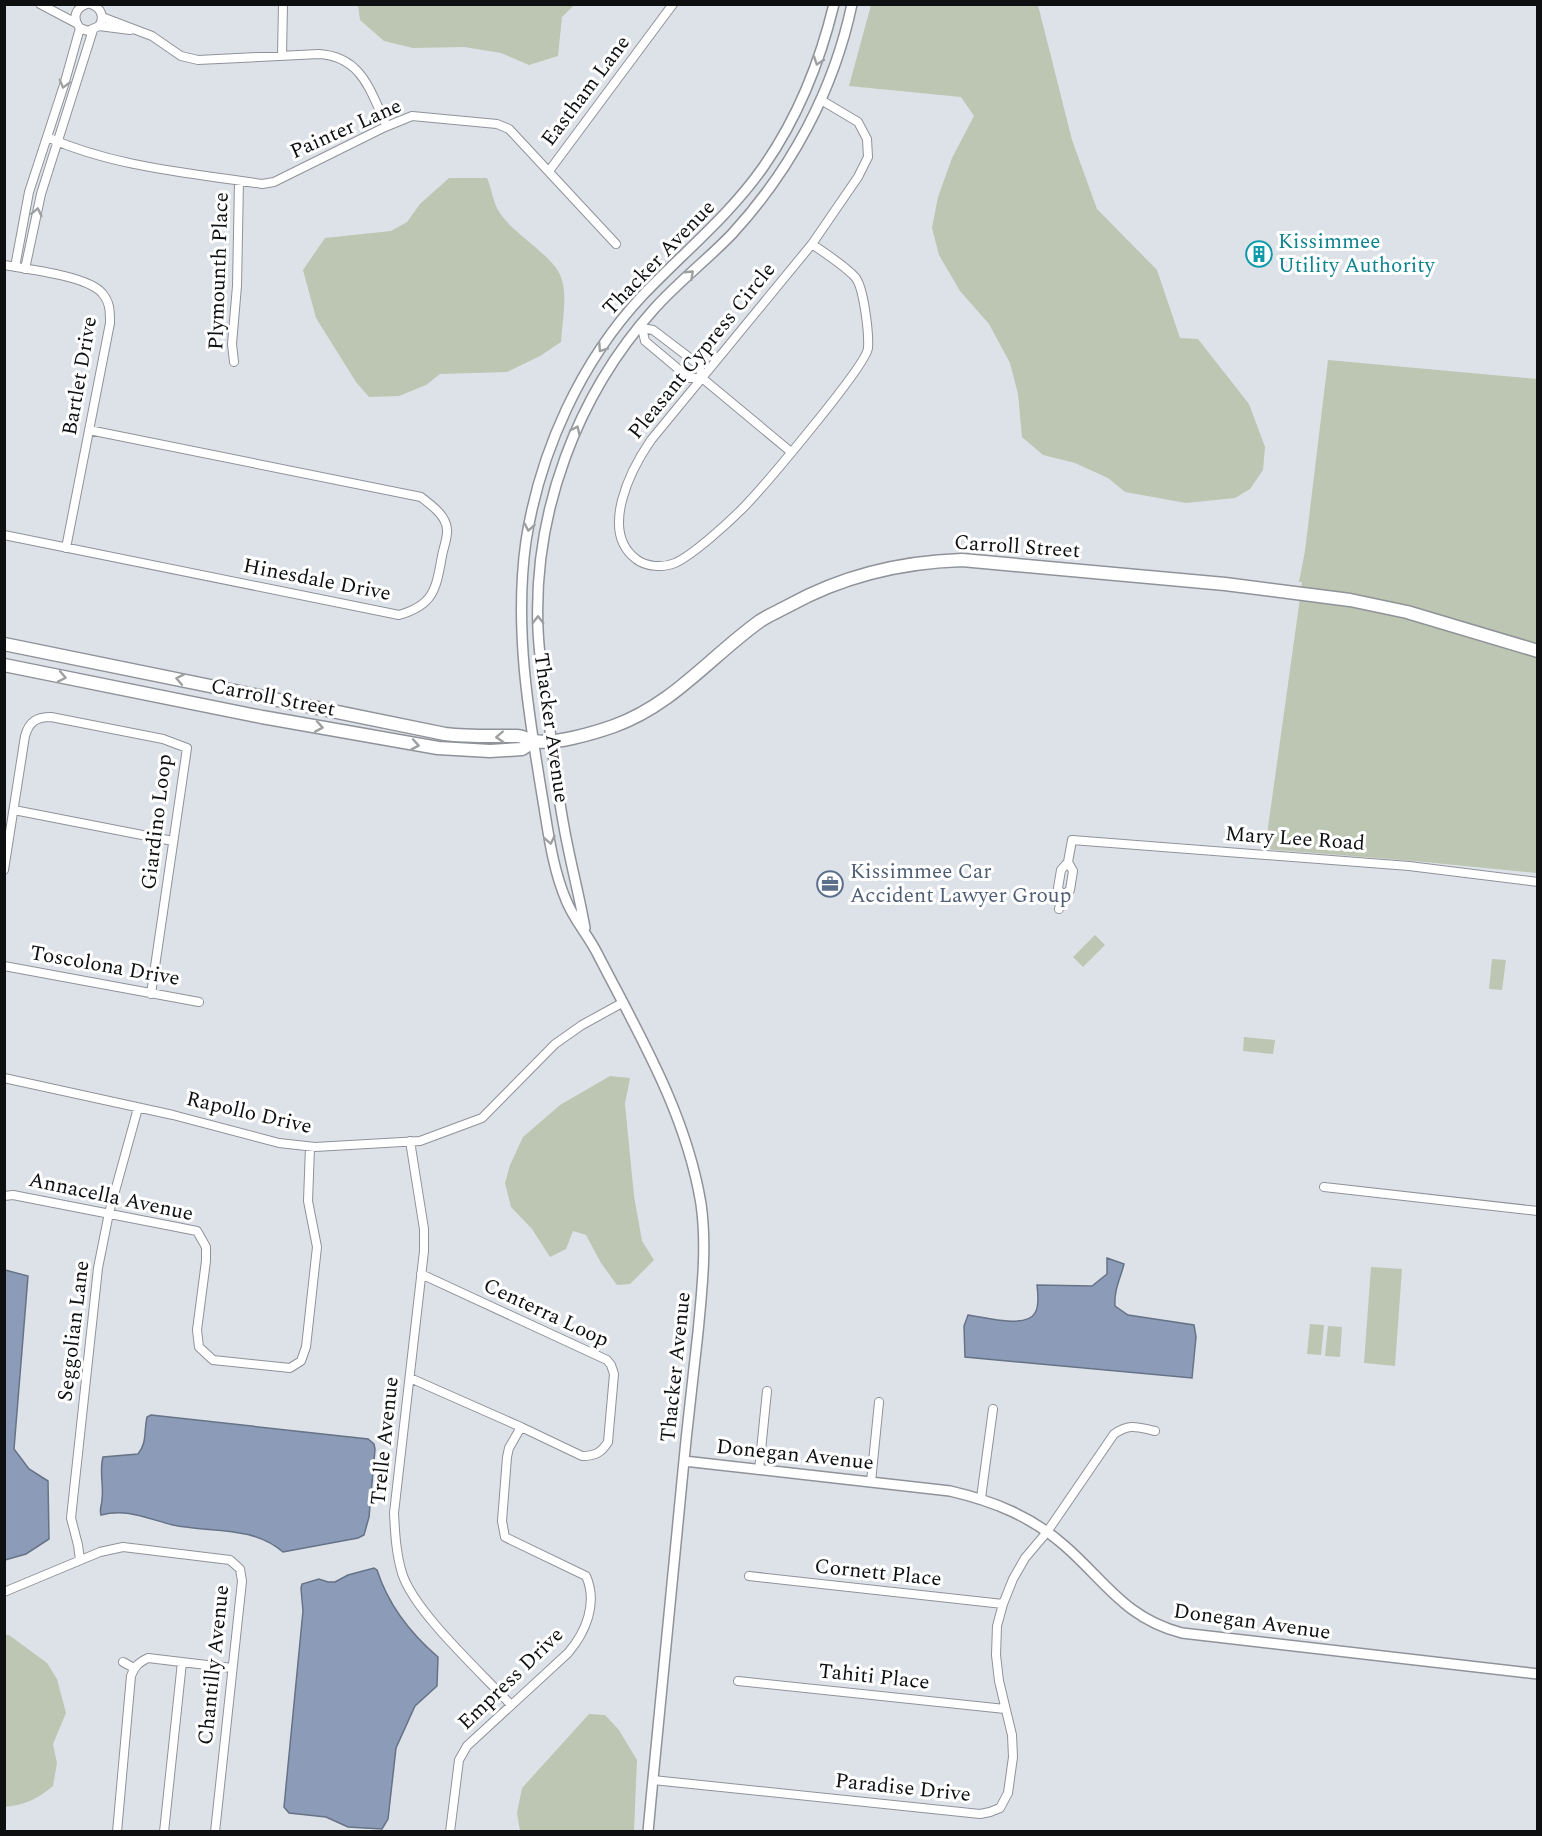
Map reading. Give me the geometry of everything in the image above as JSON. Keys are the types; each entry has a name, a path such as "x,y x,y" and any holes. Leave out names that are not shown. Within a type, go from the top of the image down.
{"main road":[{"name":"Carroll Street","path":"4,644 466,737 521,736 534,741 565,740 614,726 654,706 683,687 761,621 810,594 879,570 933,561 971,560 1225,584 1350,600 1407,612 1538,651"},
{"name":"Carroll Street","path":"4,665 262,717 438,748 490,751 522,749 534,741"},
{"path":"262,717 278,707 389,729 402,725"}],"street":[{"path":"40,4 88,31 96,28 131,30 152,36 181,56 198,60 334,55 347,61 359,71 387,126"},
{"path":"282,56 283,4"},
{"name":"Eastham Lane","path":"549,171 673,4"},
{"name":"Thacker Avenue","path":"648,1832 701,1301 704,1238 701,1206 689,1147 666,1087 585,930 568,904 555,867 534,741 521,635 522,576 532,510 543,468 567,407 600,350 626,315 730,210 766,164 792,120 808,85 834,4"},
{"name":"Thacker Avenue","path":"585,930 566,837 551,740 538,628 539,581 548,518 560,473 581,420 608,370 664,297 731,234 751,212 783,169 820,100 840,50 852,4"},
{"path":"15,267 29,192 64,85 78,26 75,17 77,11 83,5 95,5 131,30"},
{"path":"4,265 25,269 41,194 102,11"},
{"name":"Pleasant Cypress Circle","path":"812,244 857,279 865,308 868,350 855,371 791,452 728,523 676,563 663,566 638,561 630,554 619,536 622,501 634,466 651,440 812,244 858,177 868,157 867,139 858,122 820,100"},
{"name":"Painter Lane","path":"46,137 83,152 115,160 262,184 274,182 412,116 497,124 509,129 616,244"},
{"name":"Plymounth Place","path":"234,362 232,344 237,286 239,181"},
{"name":"Bartlet Drive","path":"25,269 87,282 101,292 110,307 110,323 66,548"},
{"path":"626,315 641,327 653,330 699,365 702,378 791,452"},
{"path":"641,327 645,341 659,353 689,378 702,378"},
{"name":"Hinesdale Drive","path":"4,535 399,615 415,610 428,600 436,587 447,529 439,511 421,497 89,430"},
{"name":"Giardino Loop","path":"4,870 28,725 42,717 51,717 163,739 187,748 151,994"},
{"path":"14,810 173,841"},
{"name":"Mary Lee Road","path":"1059,909 1062,896 1070,890 1072,871 1068,862 1072,840 1409,866 1538,882"},
{"name":"Toscolona Drive","path":"4,966 199,1002"},
{"name":"Rapollo Drive","path":"4,1078 173,1115 279,1143 310,1147 420,1141 482,1118 535,1063 565,1036 622,1003"},
{"name":"Seggolian Lane","path":"80,1560 71,1518 98,1268 109,1213 138,1108"},
{"name":"Trelle Avenue","path":"410,1142 423,1229 421,1274 394,1513 395,1544 402,1575 415,1598 431,1620 511,1705"},
{"name":"Annacella Avenue","path":"4,1196 13,1195 197,1231 206,1247 197,1330 199,1347 213,1360 290,1368 302,1361 306,1347 317,1247 308,1202 310,1147"},
{"path":"1324,1187 1538,1211"},
{"name":"Centerra Loop","path":"410,1378 582,1456 592,1456 603,1451 608,1442 614,1374 607,1360 421,1274"},
{"path":"759,1470 767,1390"},
{"path":"871,1482 879,1402"},
{"path":"981,1498 993,1409"},
{"name":"Paradise Drive","path":"653,1780 980,1814 1000,1808 1008,1792 1013,1757 1012,1735 999,1681 996,1641 1003,1604 1013,1579 1025,1558 1047,1532 1114,1434 1125,1426 1155,1431"},
{"name":"Empress Drive","path":"450,1832 459,1760 467,1746 568,1653 579,1640 585,1630 592,1598 586,1575 505,1537 502,1521 507,1457 509,1448 521,1427"},
{"name":"Donegan Avenue","path":"684,1461 950,1491 981,1498 1034,1521 1065,1545 1118,1599 1141,1617 1164,1628 1227,1639 1538,1674"},
{"name":"Chantilly Avenue","path":"4,1592 100,1552 123,1547 230,1560 240,1569 242,1581 215,1832"},
{"name":"Cornett Place","path":"749,1576 1003,1604"},
{"path":"117,1832 131,1677 134,1668 148,1658 232,1668"},
{"path":"123,1662 134,1668"},
{"path":"164,1832 182,1662"},
{"name":"Tahiti Place","path":"738,1681 1005,1709"}],"green space":[{"path":"358,4 574,5 562,17 558,56 529,65 501,53 464,47 413,48 384,41 360,20"},
{"path":"871,5 1038,5 1072,140 1097,209 1157,270 1180,338 1198,339 1249,404 1265,447 1263,470 1250,489 1235,498 1186,503 1125,492 1108,478 1075,463 1043,455 1022,437 1018,394 1010,363 989,324 960,291 939,255 932,228 938,197 952,158 974,116 961,97 849,86"},
{"path":"449,178 487,178 496,205 506,221 557,269 564,293 561,342 540,356 507,372 440,374 426,385 399,396 369,397 356,382 316,318 303,270 325,238 391,231 407,222 420,204"},
{"path":"1328,360 1537,379 1537,646 1301,588 1302,582 1299,582 1305,551"},
{"path":"1300,598 1406,616 1537,656 1537,873 1265,849"},
{"path":"1095,935 1105,945 1083,967 1073,957"},
{"path":"1492,959 1506,960 1502,990 1489,989"},
{"path":"1244,1037 1275,1040 1273,1054 1243,1051"},
{"path":"610,1076 630,1078 625,1104 634,1196 642,1241 654,1260 630,1284 617,1285 601,1263 586,1235 573,1231 566,1249 550,1257 532,1229 511,1207 505,1183 510,1165 523,1137 560,1105"},
{"path":"1371,1267 1402,1269 1395,1366 1364,1363"},
{"path":"1310,1324 1324,1325 1321,1355 1307,1354"},
{"path":"1328,1326 1342,1327 1340,1357 1325,1356"},
{"path":"4,1635 9,1635 47,1663 57,1679 66,1713 53,1744 57,1763 53,1786 31,1801 5,1807"},
{"path":"589,1714 605,1715 619,1730 637,1760 634,1831 520,1831 517,1813 522,1788"}],"water":[{"path":"1107,1258 1124,1264 1116,1289 1115,1306 1128,1315 1194,1325 1196,1337 1192,1378 965,1357 964,1326 968,1315 1004,1321 1030,1318 1037,1307 1037,1285 1092,1286 1107,1274"},
{"path":"5,1270 28,1276 14,1449 29,1469 48,1481 49,1539 26,1554 5,1560"},
{"path":"151,1415 368,1439 374,1444 375,1449 369,1517 364,1535 283,1552 271,1543 230,1531 173,1525 129,1514 101,1515 103,1457 138,1454 144,1441 147,1417"},
{"path":"374,1568 401,1618 438,1657 437,1686 415,1706 396,1748 388,1819 382,1829 348,1827 326,1817 289,1813 284,1807 303,1611 302,1584 319,1579 335,1582 348,1575"}],"place":[{"name":"Kissimmee Utility Authority","path":"1259,254"},
{"name":"Kissimmee Car Accident Lawyer Group","path":"830,884"}]}
